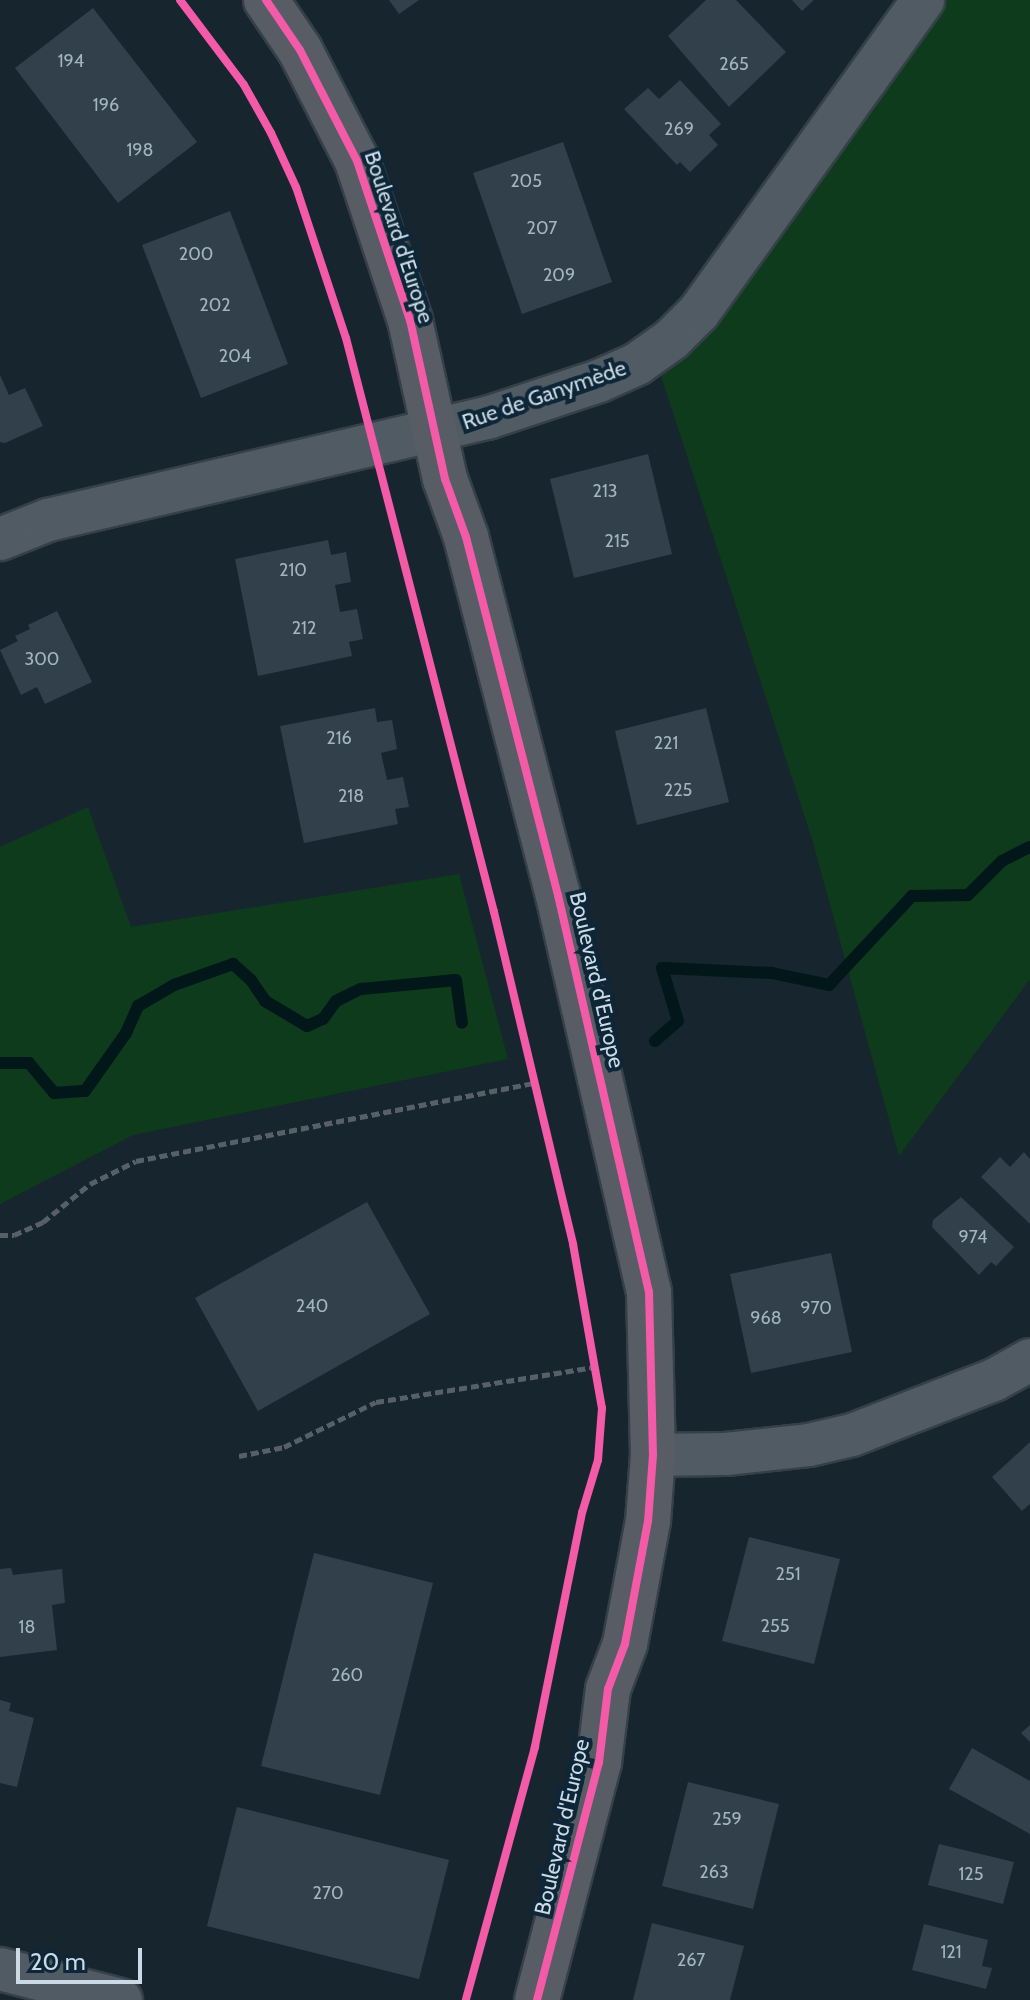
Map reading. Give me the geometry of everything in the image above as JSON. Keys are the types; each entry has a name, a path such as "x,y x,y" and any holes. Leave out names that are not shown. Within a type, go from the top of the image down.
{"street":[{"name":"Boulevard d'Europe","path":"266,0 307,63 357,161 410,320 445,479 466,537 554,880 649,1292 653,1455 648,1521 625,1644 608,1689 599,1762 537,2000"},
{"name":"Rue de Ganymède","path":"0,539 48,520 487,418 599,381 637,364 672,339 725,278 923,0"},
{"path":"653,1455 726,1454 809,1445 852,1435 994,1380 1030,1360"},
{"path":"0,1969 121,2000"}],"path":[{"path":"0,1235 14,1235 43,1222 90,1184 136,1161 535,1083"},
{"path":"239,1456 284,1447 376,1402 594,1367"}],"green space":[{"path":"946,0 1030,0 1030,979 899,1156 812,839 660,373"},
{"path":"88,807 131,927 459,874 508,1059 133,1135 0,1204 0,847"}],"building":[{"path":"389,0 419,0 399,14"},
{"path":"706,0 736,0 786,52 729,107 668,36"},
{"path":"792,0 814,0 802,11"},
{"path":"93,8 197,142 118,203 15,68"},
{"path":"680,80 721,124 709,135 718,145 690,172 680,162 677,165 624,109 648,88 659,99"},
{"path":"563,142 612,282 522,314 473,173"},
{"path":"230,211 288,364 201,398 142,245"},
{"path":"0,375 9,395 25,388 43,426 5,443 0,442"},
{"path":"648,454 672,554 574,578 550,479"},
{"path":"328,540 331,555 346,552 351,582 335,585 340,612 357,609 363,639 349,642 352,656 258,676 235,559"},
{"path":"57,611 92,682 45,704 37,687 21,695 0,650 18,641 15,636 30,629 28,625"},
{"path":"375,708 377,722 392,720 397,749 381,753 387,780 403,777 409,807 395,809 398,824 304,843 280,726"},
{"path":"706,708 729,802 637,825 615,731"},
{"path":"1024,1152 1030,1159 1030,1224 981,1177 1000,1157 1010,1167"},
{"path":"961,1197 1014,1247 996,1266 991,1262 979,1275 932,1227 933,1220"},
{"path":"367,1202 430,1314 258,1411 195,1298"},
{"path":"831,1253 852,1352 751,1373 730,1274"},
{"path":"1030,1442 1030,1504 1022,1511 992,1477"},
{"path":"749,1537 840,1559 814,1664 722,1641"},
{"path":"314,1553 433,1583 380,1795 261,1766"},
{"path":"11,1568 13,1575 62,1569 65,1603 52,1605 57,1650 0,1657 0,1569"},
{"path":"0,1700 11,1703 9,1711 34,1718 17,1787 0,1783"},
{"path":"1030,1725 1030,1742 1021,1733"},
{"path":"972,1748 1030,1781 1030,1834 949,1789"},
{"path":"688,1782 779,1804 753,1909 662,1886"},
{"path":"237,1807 449,1860 419,1979 207,1926"},
{"path":"939,1844 1014,1862 1003,1904 928,1885"},
{"path":"652,1923 744,1946 730,2000 633,2000"},
{"path":"924,1924 988,1940 982,1966 992,1968 986,1989 912,1970"}],"waterway":[{"path":"655,1041 678,1021 662,968 772,973 829,985 912,896 968,895 1002,861 1030,847"},
{"path":"0,1063 29,1063 54,1093 85,1091 126,1033 138,1006 174,985 233,964 251,980 265,1001 307,1026 323,1019 336,1001 361,989 456,980 462,1023"}],"cycle path":[{"path":"180,0 244,85 271,133 296,187 346,338 494,912 573,1244 602,1408 598,1460 582,1513 535,1747 466,2000"},
{"path":"266,0 300,50 357,161 410,320 445,479 466,537 558,895 649,1292 653,1455 648,1521 625,1644 608,1689 599,1762 537,2000"}]}
